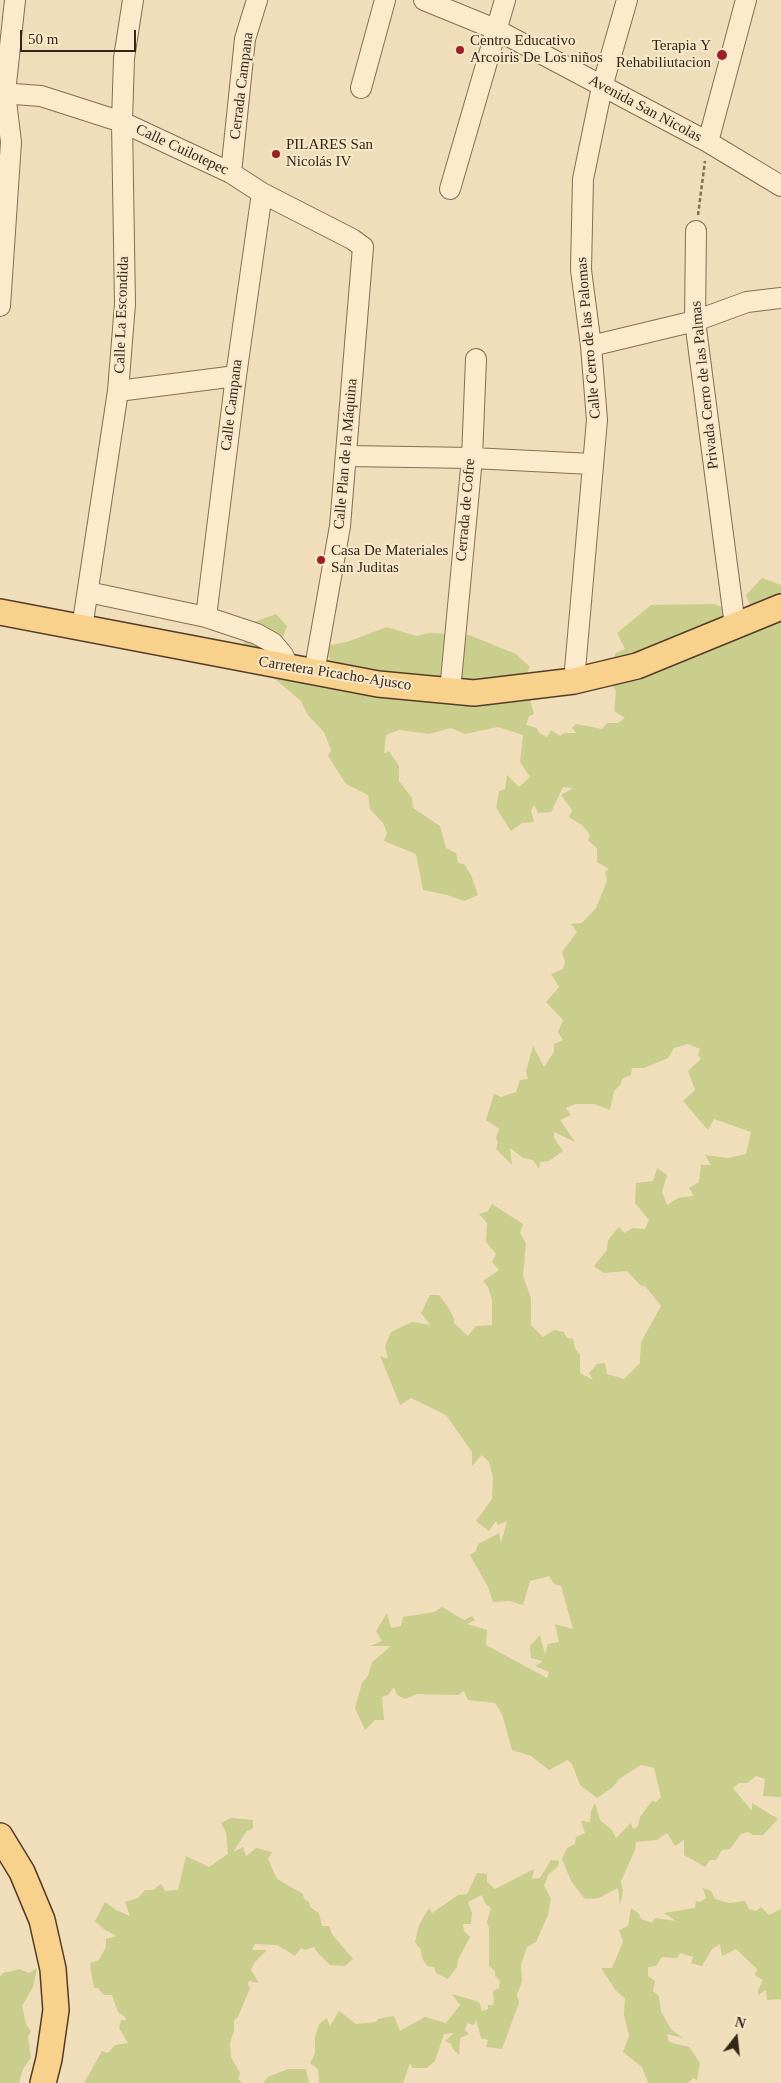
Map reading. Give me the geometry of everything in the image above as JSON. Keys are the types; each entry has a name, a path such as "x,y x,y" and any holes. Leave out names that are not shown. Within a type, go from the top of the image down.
{"main road":[{"name":"Carretera Picacho-Ajusco","path":"0,612 378,684 474,693 574,681 637,666 781,607"},
{"path":"0,1836 22,1872 42,1920 53,1969 56,2010 49,2059 43,2083"}],"street":[{"path":"0,306 11,142 2,93 15,0"},
{"name":"Calle La Escondida","path":"82,628 118,392 125,304 122,122 124,58 133,0"},
{"name":"Cerrada Campana","path":"231,173 245,39 257,0"},
{"path":"360,88 385,0"},
{"name":"Avenida San Nicolas","path":"424,0 495,30 708,142 781,186"},
{"path":"450,189 505,0"},
{"name":"Calle Cerro de las Palomas","path":"574,681 597,420 592,346 581,270 583,179 602,87 627,0"},
{"path":"708,142 746,0"},
{"name":"Calle Cuilotepec","path":"2,93 41,96 122,122 231,173 262,193 352,239"},
{"name":"Calle Campana","path":"206,617 236,376 262,193"},
{"name":"Privada Cerro de las Palmas","path":"696,231 695,321 735,626"},
{"name":"Calle Plan de la Máquina","path":"314,673 340,526 347,456 364,247 352,239"},
{"path":"592,346 695,321 747,302 781,298"},
{"name":"Cerrada de Cofre","path":"450,691 472,458 476,359"},
{"path":"118,392 236,376"},
{"path":"347,456 472,458 592,464"},
{"path":"88,592 206,617 257,634 273,643 283,655 289,668"}],"path":[{"path":"696,231 708,142"}],"green space":[{"path":"762,578 781,585 781,1797 763,1796 765,1779 756,1776 747,1783 739,1783 733,1788 752,1811 752,1803 778,1819 763,1835 753,1835 748,1832 741,1834 730,1849 722,1850 716,1860 710,1860 705,1867 684,1855 684,1840 675,1846 667,1833 657,1840 636,1842 635,1850 621,1881 623,1891 620,1905 618,1888 599,1898 585,1899 571,1881 562,1859 567,1848 575,1844 576,1837 585,1833 581,1821 590,1822 591,1811 595,1803 600,1820 612,1830 616,1838 631,1823 633,1829 638,1826 640,1817 652,1801 656,1802 661,1797 654,1768 641,1765 619,1779 613,1787 597,1798 580,1785 572,1764 568,1760 549,1770 531,1756 512,1750 502,1714 495,1703 468,1700 464,1691 458,1695 417,1694 405,1699 397,1695 394,1687 388,1695 382,1697 384,1720 375,1720 365,1730 355,1708 362,1683 368,1676 372,1662 391,1646 370,1646 382,1641 376,1631 387,1613 391,1628 401,1626 403,1617 434,1612 442,1607 464,1620 472,1616 475,1620 467,1624 487,1630 486,1645 547,1678 549,1672 535,1666 543,1661 531,1658 530,1646 540,1635 545,1654 548,1644 559,1642 555,1624 573,1629 561,1586 554,1584 549,1576 530,1581 523,1605 510,1601 493,1602 488,1587 470,1555 476,1551 478,1544 499,1533 501,1543 507,1521 498,1525 496,1521 489,1531 476,1521 492,1499 493,1478 489,1462 482,1455 472,1466 472,1452 446,1415 411,1398 400,1405 380,1356 388,1359 385,1346 391,1332 412,1322 430,1325 421,1313 430,1295 439,1295 454,1318 454,1323 468,1336 476,1326 492,1325 492,1300 488,1287 483,1281 499,1270 492,1262 496,1254 486,1242 487,1223 479,1214 488,1211 492,1204 523,1224 520,1233 526,1243 523,1276 531,1298 531,1325 543,1337 554,1330 564,1332 567,1338 573,1339 575,1348 580,1355 580,1373 593,1380 589,1373 597,1364 605,1363 607,1374 624,1379 640,1363 641,1342 661,1306 646,1287 640,1285 627,1271 603,1273 594,1266 607,1250 608,1240 619,1227 624,1233 633,1228 645,1229 649,1220 635,1203 636,1183 653,1181 657,1168 667,1175 662,1192 667,1205 678,1198 694,1196 689,1188 699,1182 701,1165 711,1165 705,1155 728,1158 746,1154 751,1132 714,1119 708,1130 683,1101 695,1090 688,1071 701,1059 698,1055 700,1049 688,1044 674,1048 668,1058 644,1068 632,1068 631,1075 622,1079 621,1084 614,1091 610,1110 594,1104 575,1104 566,1108 571,1115 560,1120 575,1142 554,1132 554,1138 563,1151 549,1161 540,1162 539,1169 533,1160 523,1158 510,1148 512,1165 496,1149 498,1143 496,1138 499,1129 486,1120 494,1094 501,1097 516,1092 520,1080 528,1079 526,1071 533,1046 544,1067 554,1052 554,1044 563,1040 558,1032 563,1020 546,1002 559,987 551,974 563,969 565,962 562,952 577,932 571,924 582,923 596,908 607,881 605,872 609,869 597,862 597,848 588,840 590,835 582,825 569,817 572,810 561,795 573,788 563,787 551,812 538,813 534,805 531,811 534,822 522,823 511,831 496,808 499,791 505,789 507,775 519,787 530,777 520,762 523,735 498,727 465,734 451,728 429,734 399,730 386,735 384,754 389,751 399,766 399,781 412,798 413,808 440,826 446,848 456,853 458,863 464,864 471,875 478,895 464,901 423,890 416,854 384,841 387,833 383,823 370,809 368,795 346,784 328,756 331,750 324,732 307,714 301,701 269,674 247,650 240,633 251,623 276,614 287,626 277,655 323,661 331,659 319,649 322,642 331,645 347,642 387,627 416,636 430,633 469,635 516,654 530,667 526,675 525,693 530,700 534,714 529,716 526,725 537,728 539,733 547,737 551,730 560,736 564,733 576,733 572,728 576,724 602,729 607,723 618,723 625,718 614,711 616,691 606,677 616,653 625,649 617,633 651,605 714,604 728,609 741,621 751,608 746,595"},
{"path":"231,1818 253,1820 253,1829 247,1831 233,1852 243,1847 246,1856 256,1848 272,1852 268,1859 277,1879 303,1894 310,1907 319,1913 322,1926 329,1926 332,1934 353,1959 345,1966 330,1965 314,1947 305,1950 301,1948 295,1956 277,1945 255,1944 252,1950 267,1950 254,1963 251,1970 259,1983 249,1981 250,1988 238,2017 234,2020 234,2031 230,2043 231,2057 240,2073 238,2079 242,2083 84,2083 102,2051 108,2053 115,2045 128,2043 119,2028 121,2020 126,2020 126,2018 118,2012 112,1995 104,1995 98,1988 94,1988 91,1972 90,1963 99,1960 106,1947 106,1939 117,1936 105,1930 95,1921 105,1902 116,1910 130,1916 125,1902 138,1898 145,1890 153,1890 161,1884 165,1891 178,1890 186,1856 209,1867 228,1854 226,1832 221,1823"},
{"path":"551,1860 559,1861 558,1866 548,1875 544,1886 551,1898 548,1915 536,1942 527,1947 521,1965 522,1981 517,1995 519,2003 502,2049 486,2047 488,2040 481,2038 476,2019 474,2025 467,2023 465,2030 469,2034 460,2038 459,2055 451,2044 445,2041 454,2033 444,2034 435,2061 427,2068 413,2068 410,2063 403,2083 319,2083 318,2069 310,2063 315,2054 315,2038 319,2024 327,2018 330,2026 339,2011 356,2024 376,2022 378,2019 394,2016 400,2031 425,2017 446,2023 460,2005 452,1994 479,2002 482,2011 488,2009 488,2005 494,2005 493,1991 499,1988 500,1981 495,1976 495,1971 489,1966 489,1929 487,1922 491,1908 485,1903 482,1895 468,1902 472,1913 471,1924 463,1924 464,1931 470,1937 458,1960 457,1967 448,1979 436,1973 434,1967 427,1966 422,1958 421,1950 415,1942 419,1925 429,1908 432,1913 458,1895 467,1894 477,1873 487,1874 487,1882 495,1889 534,1869 532,1879 540,1878"},
{"path":"703,1888 711,1891 715,1899 729,1903 745,1901 749,1909 756,1911 761,1907 769,1915 781,1909 781,1999 767,2000 766,1990 758,1995 758,1990 763,1980 755,1975 757,1969 736,1949 722,1956 720,1944 712,1949 702,1966 691,1963 693,1957 680,1953 677,1958 662,1957 656,1966 648,1967 648,1976 655,1981 653,1991 659,1996 661,2012 671,2029 683,2038 667,2034 669,2042 689,2047 700,2063 697,2080 693,2078 688,2083 648,2083 642,2067 623,2052 629,2036 624,2015 625,1998 616,1991 601,1968 612,1968 623,1942 619,1930 628,1926 631,1908 639,1914 641,1919 652,1923 655,1918 676,1921 664,1913 695,1908 696,1901 700,1902 706,1898"},
{"path":"37,1968 33,1987 22,2006 26,2024 31,2031 28,2037 31,2058 23,2069 19,2083 0,2083 0,1977 3,1973 20,1969 29,1973"},
{"path":"288,2069 306,2069 309,2083 263,2083 268,2077"}],"place":[{"name":"Centro Educativo Arcoiris De Los niños","path":"460,50"},
{"name":"Terapia Y Rehabiliutacion","path":"722,55"},
{"name":"PILARES San Nicolás IV","path":"276,154"},
{"name":"Casa De Materiales San Juditas","path":"321,560"}]}
